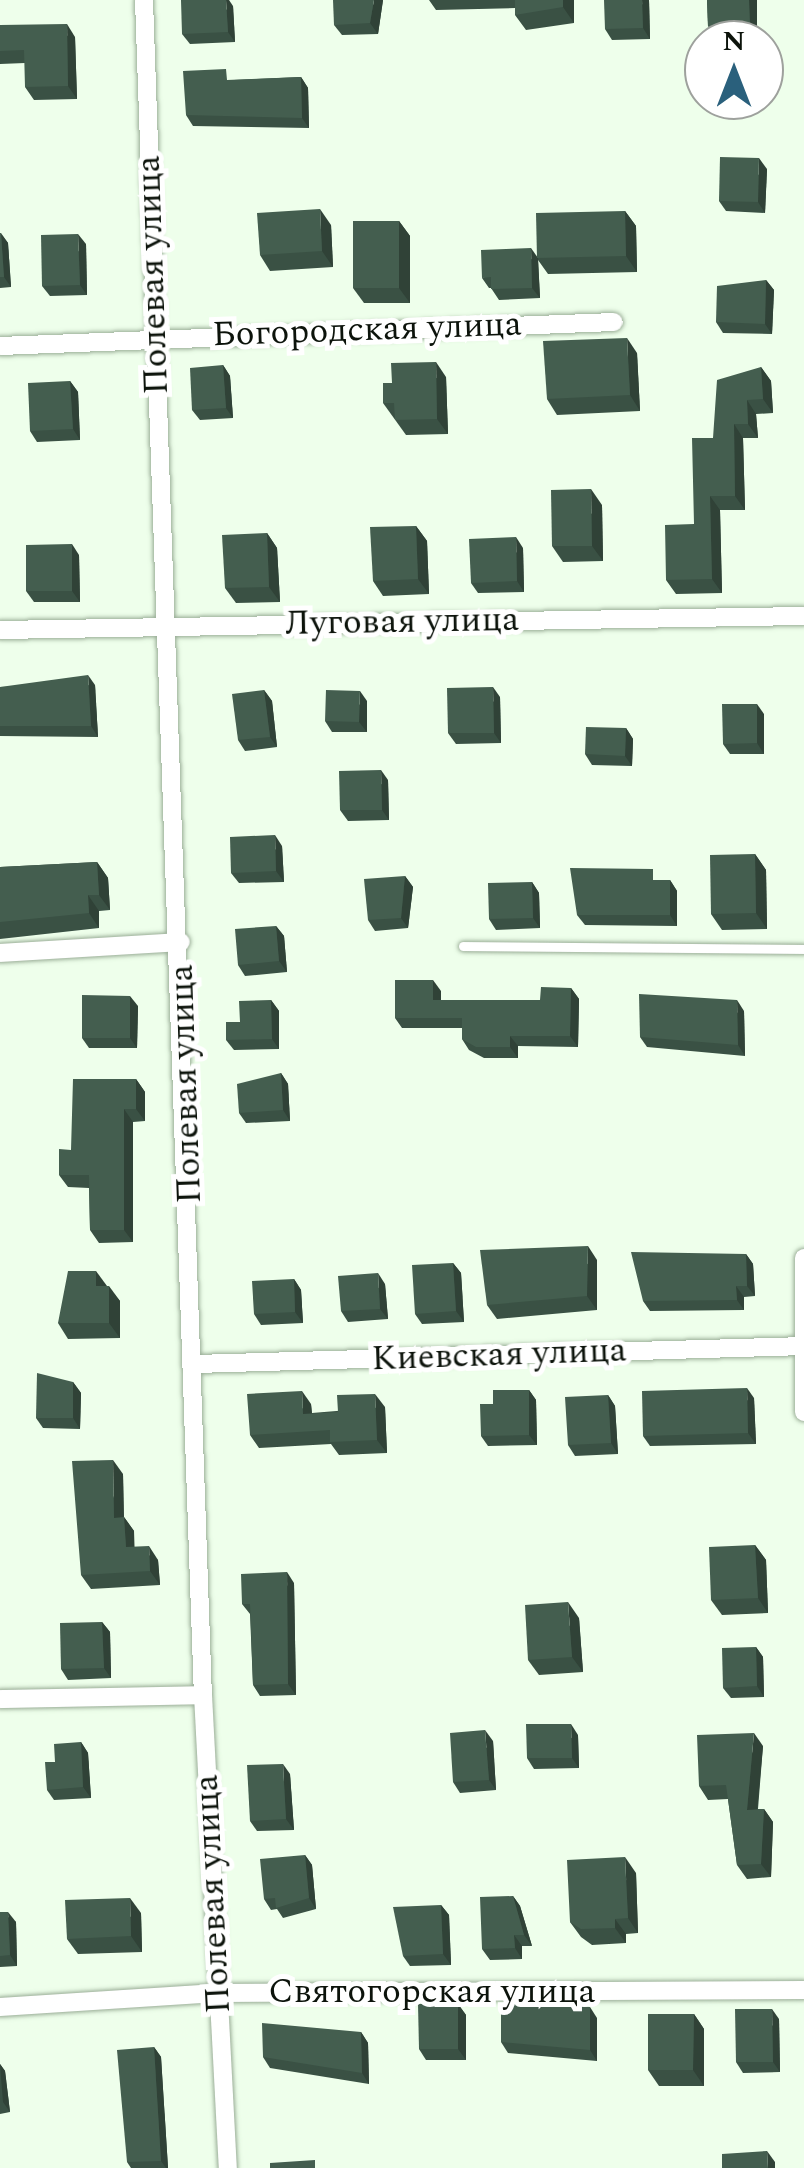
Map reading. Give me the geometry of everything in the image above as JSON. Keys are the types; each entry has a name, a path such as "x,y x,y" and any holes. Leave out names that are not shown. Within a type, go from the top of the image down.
{"street":[{"name":"Полевая улица","path":"144,0 153,338 181,942 202,1694 228,2168"},
{"name":"Богородская улица","path":"0,346 614,322"},
{"name":"Луговая улица","path":"0,630 804,616"},
{"path":"0,953 181,942"},
{"path":"804,1258 804,1412"},
{"name":"Киевская улица","path":"194,1364 802,1346"},
{"path":"0,1699 202,1694"},
{"name":"Святогорская улица","path":"0,2007 217,1993 804,1990"}],"lane":[{"path":"462,946 804,949"}],"building":[{"path":"181,0 226,0 228,32 182,34"},
{"path":"333,0 374,0 370,23 334,25"},
{"path":"515,0 563,0 563,7 515,15"},
{"path":"604,0 642,0 643,28 605,29"},
{"path":"707,0 749,0 750,20 708,20"},
{"path":"67,24 68,86 25,87 24,50 0,51 0,25"},
{"path":"226,69 227,80 301,77 302,118 186,115 183,71"},
{"path":"720,157 759,158 758,202 719,201"},
{"path":"320,209 322,251 260,255 257,213"},
{"path":"625,211 626,256 537,258 536,213"},
{"path":"353,221 399,221 399,288 353,288"},
{"path":"1,233 4,277 0,277"},
{"path":"78,234 80,285 42,286 41,235"},
{"path":"531,248 532,288 491,289 491,277 482,278 481,250"},
{"path":"766,280 765,324 716,322 717,286"},
{"path":"627,338 630,395 547,399 543,341"},
{"path":"436,362 437,419 395,420 394,403 383,403 383,383 392,383 391,363"},
{"path":"223,365 226,408 192,410 190,368"},
{"path":"761,367 763,399 747,400 748,424 734,424 735,496 710,496 712,579 666,580 665,525 694,524 692,438 713,438 717,380"},
{"path":"70,381 73,429 30,431 28,383"},
{"path":"591,489 592,546 552,546 551,490"},
{"path":"416,526 418,579 373,581 370,527"},
{"path":"267,533 269,587 225,588 222,535"},
{"path":"516,537 517,581 471,583 469,539"},
{"path":"72,544 72,591 26,591 26,545"},
{"path":"88,675 91,726 0,726 0,687"},
{"path":"493,687 494,733 448,733 447,688"},
{"path":"264,690 270,737 238,740 232,694"},
{"path":"326,690 360,691 359,722 325,721"},
{"path":"722,704 757,704 757,743 723,744"},
{"path":"586,727 626,728 625,756 585,754"},
{"path":"381,770 382,810 340,810 339,771"},
{"path":"275,835 276,871 231,873 230,837"},
{"path":"755,854 756,913 711,914 710,855"},
{"path":"97,862 99,895 88,895 89,913 0,922 0,867"},
{"path":"570,868 653,869 653,880 670,880 670,915 577,915"},
{"path":"405,876 401,918 368,920 364,879"},
{"path":"532,882 533,918 489,919 488,883"},
{"path":"276,926 279,961 238,965 235,929"},
{"path":"395,980 433,980 433,1000 540,1000 541,987 571,988 570,1036 510,1036 510,1047 476,1047 462,1039 462,1018 395,1018"},
{"path":"639,994 737,1000 738,1045 640,1037"},
{"path":"82,995 130,996 130,1038 82,1038"},
{"path":"271,1000 272,1039 226,1040 226,1022 240,1022 239,1001"},
{"path":"281,1073 283,1110 239,1113 237,1084"},
{"path":"73,1079 136,1079 136,1109 124,1109 124,1230 90,1230 89,1175 59,1175 59,1149 71,1150"},
{"path":"588,1246 587,1296 487,1305 480,1250"},
{"path":"631,1252 746,1254 747,1286 736,1286 737,1300 643,1301"},
{"path":"453,1263 456,1311 415,1314 412,1265"},
{"path":"68,1271 96,1271 96,1286 109,1286 109,1323 58,1323"},
{"path":"378,1273 380,1309 341,1311 338,1276"},
{"path":"294,1279 295,1312 254,1314 252,1281"},
{"path":"37,1373 73,1382 73,1418 36,1418"},
{"path":"747,1388 748,1433 643,1436 642,1391"},
{"path":"493,1390 529,1390 529,1435 481,1436 480,1404 493,1404"},
{"path":"302,1391 303,1414 338,1412 337,1395 375,1394 377,1440 330,1442 330,1430 250,1435 247,1394"},
{"path":"608,1395 611,1443 568,1445 565,1397"},
{"path":"113,1460 114,1518 124,1517 126,1547 149,1546 150,1571 81,1575 72,1461"},
{"path":"755,1545 758,1598 711,1600 709,1547"},
{"path":"287,1572 288,1684 253,1685 250,1604 242,1604 241,1574"},
{"path":"568,1602 572,1657 528,1660 525,1605"},
{"path":"102,1622 104,1668 61,1669 60,1623"},
{"path":"756,1647 757,1686 723,1688 722,1648"},
{"path":"526,1724 571,1724 572,1758 527,1758"},
{"path":"485,1730 489,1780 453,1782 450,1733"},
{"path":"754,1733 747,1810 764,1809 761,1864 737,1865 726,1785 699,1786 697,1735"},
{"path":"81,1742 83,1787 47,1790 45,1762 55,1762 54,1744"},
{"path":"283,1764 286,1819 250,1821 247,1765"},
{"path":"305,1855 309,1898 276,1908 275,1898 264,1899 260,1859"},
{"path":"625,1857 628,1918 615,1919 615,1928 581,1929 570,1922 567,1860"},
{"path":"513,1896 524,1935 514,1935 515,1948 482,1949 480,1897"},
{"path":"130,1898 131,1936 67,1939 65,1900"},
{"path":"441,1905 443,1954 403,1956 393,1907"},
{"path":"0,1912 8,1912 10,1955 0,1956"},
{"path":"501,2003 590,2007 590,2050 501,2042"},
{"path":"418,2004 458,2004 458,2049 419,2049"},
{"path":"735,2009 772,2009 773,2062 736,2062"},
{"path":"648,2014 694,2014 693,2070 648,2070"},
{"path":"262,2023 361,2032 362,2073 263,2057"},
{"path":"154,2047 161,2161 127,2162 117,2050"},
{"path":"767,2151 768,2168 722,2168 722,2154"},
{"path":"315,2160 315,2168 270,2168 270,2163"}]}
